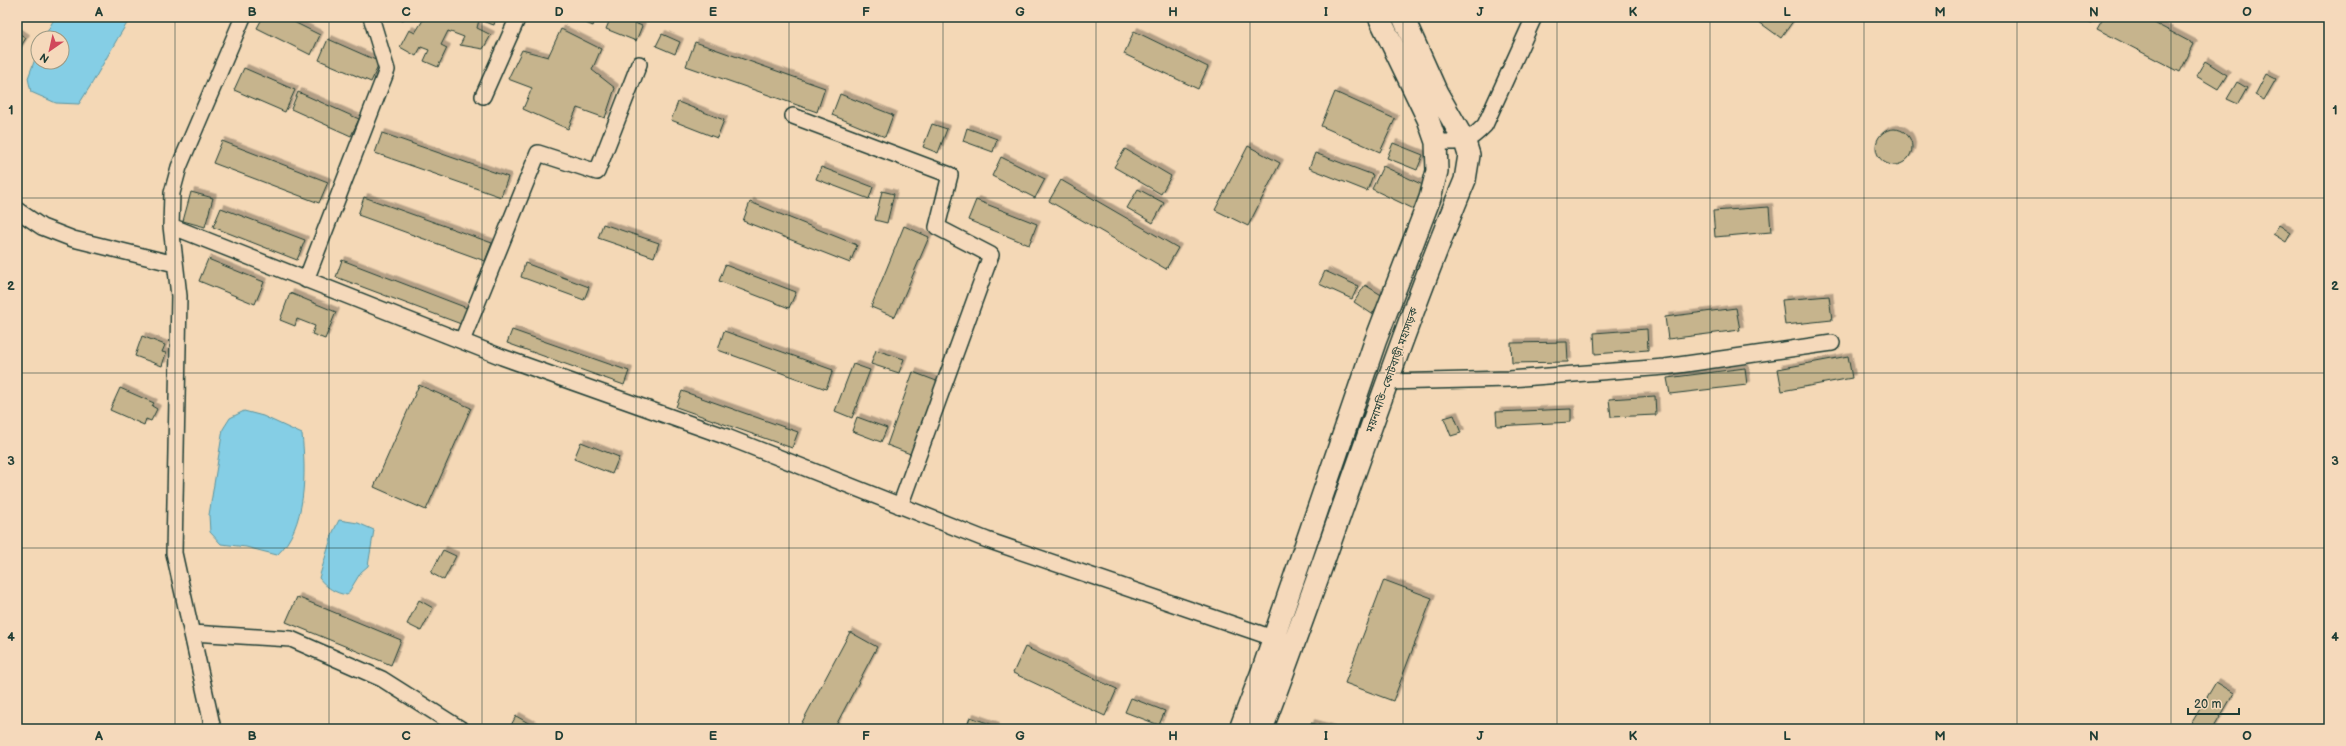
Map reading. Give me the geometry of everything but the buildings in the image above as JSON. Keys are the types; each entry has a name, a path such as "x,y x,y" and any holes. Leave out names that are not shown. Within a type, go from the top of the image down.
{"main road":[{"path":"1240,729 1375,342 1430,198 1437,171 1436,142 1428,118 1379,17"},
{"name":"ময়নামতি–কোটবাড়ী মহাসড়ক","path":"1262,729 1295,644 1386,382 1465,180 1469,155 1465,142 1438,93 1403,17"}],"street":[{"path":"213,729 174,553 180,296 171,226 172,193 179,167 243,17"},
{"path":"306,280 387,70 371,17"},
{"path":"483,96 518,17"},
{"path":"1436,142 1465,142 1475,136 1485,125 1534,17"},
{"path":"462,342 538,153 597,172 639,64"},
{"path":"793,116 950,175 937,227 991,256 900,506"},
{"path":"17,210 42,227 73,239 175,264"},
{"path":"171,226 462,342 727,437 987,540 1273,638"},
{"path":"1386,382 1510,379 1665,367 1832,343"},
{"path":"192,633 291,639 382,679 461,729"}],"water":[{"path":"55,17 131,17 79,104 56,103 31,92 28,78 31,70 70,70 70,30 48,30"},
{"path":"244,411 263,416 302,434 304,482 299,514 294,530 287,543 277,555 246,547 221,544 210,532 209,515 223,429 230,418"},
{"path":"339,520 358,523 374,530 368,566 361,572 347,595 332,590 319,578 333,532"}]}
